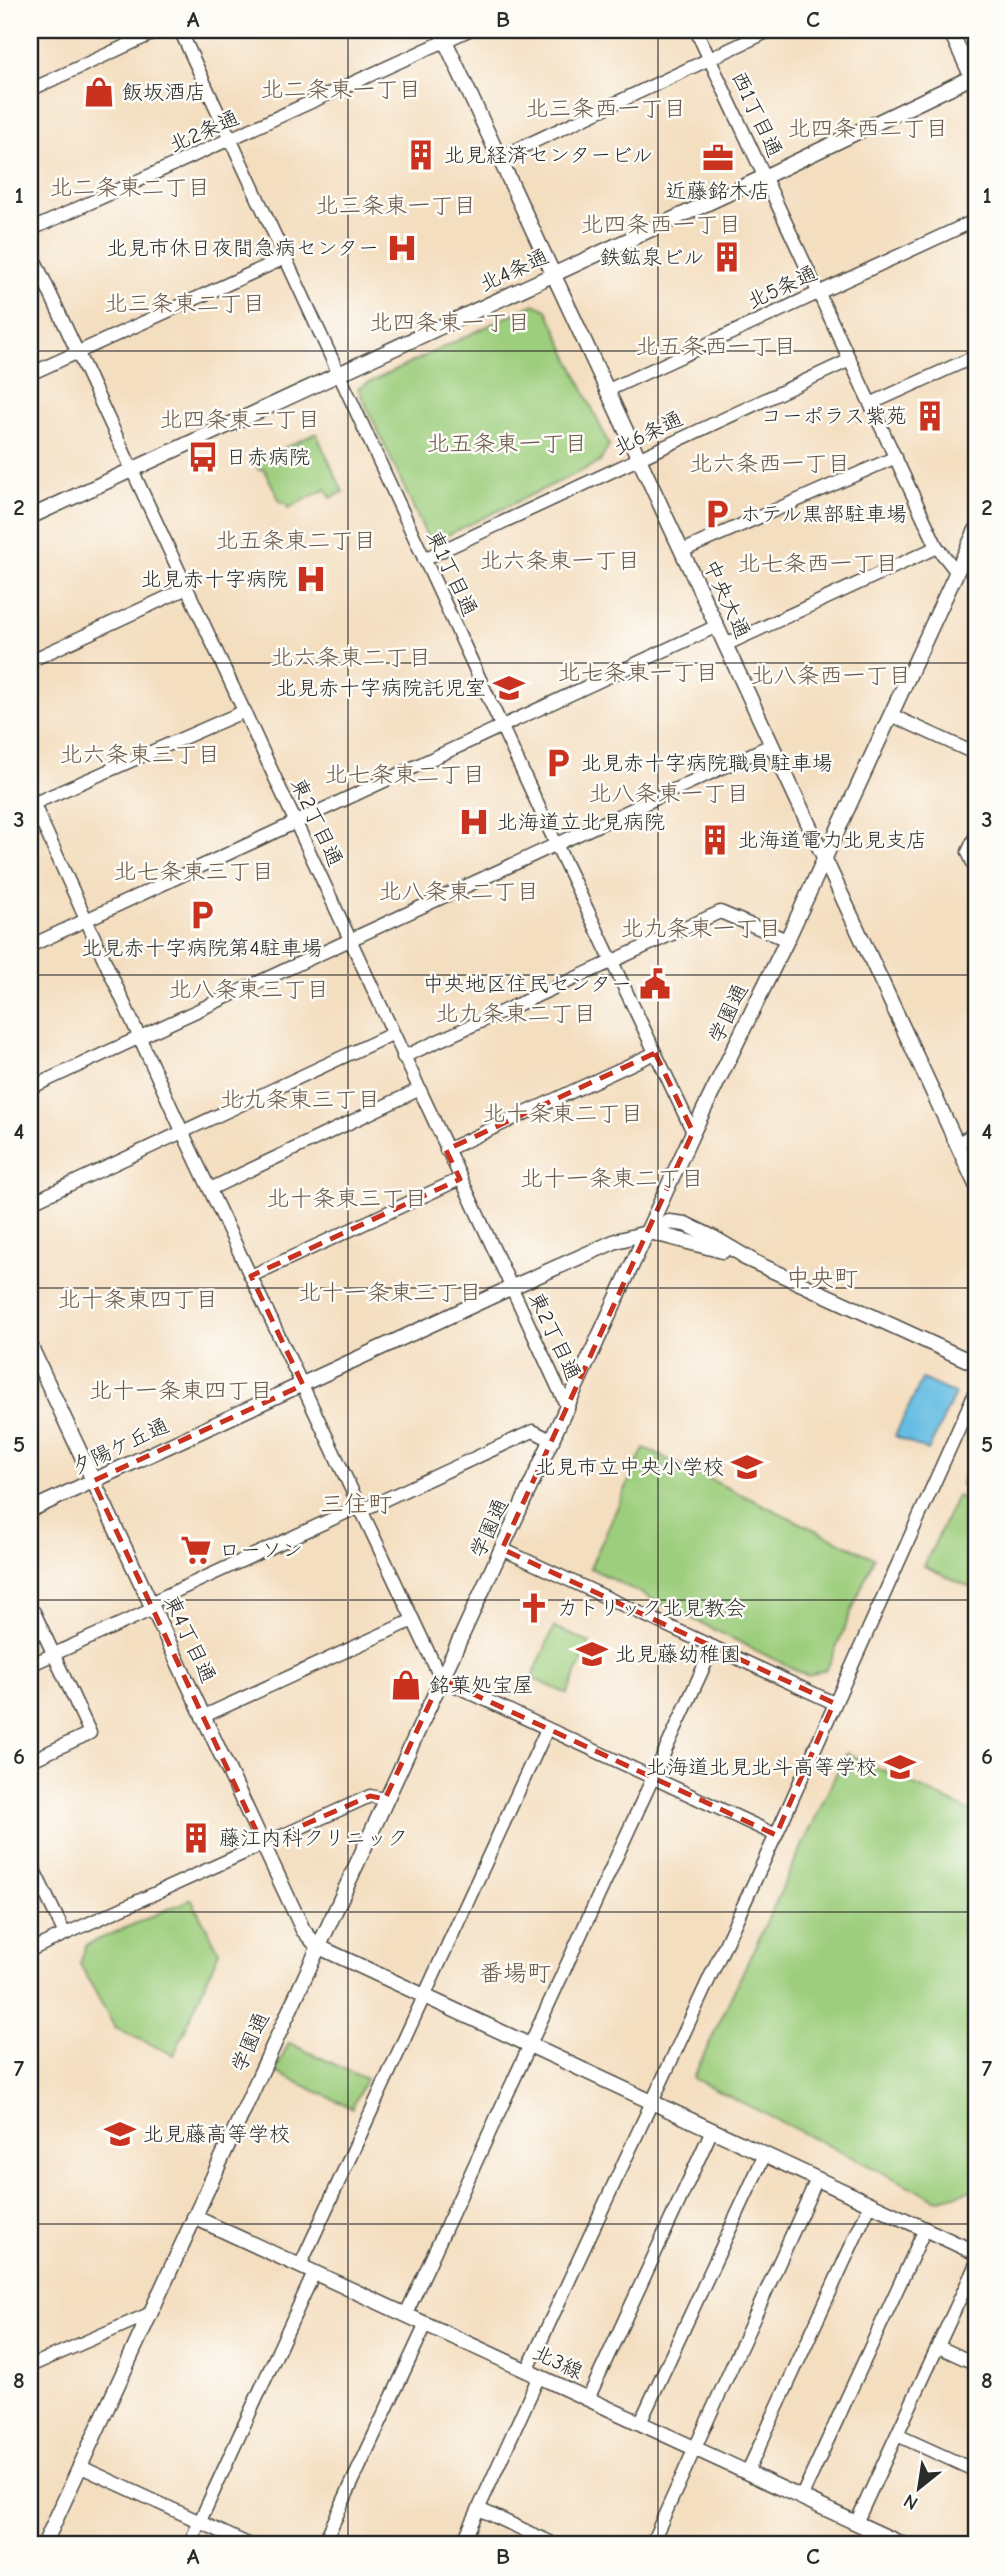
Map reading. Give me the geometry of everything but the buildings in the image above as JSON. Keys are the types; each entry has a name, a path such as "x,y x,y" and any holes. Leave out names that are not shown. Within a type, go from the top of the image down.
{"street":[{"path":"30,90 160,30"},
{"name":"東1丁目通","path":"180,30 556,844 693,1132"},
{"name":"北2条通","path":"30,230 231,140 443,35 469,30"},
{"name":"西1丁目通","path":"696,30 937,547 956,571"},
{"path":"499,158 771,30"},
{"path":"950,30 975,79"},
{"name":"中央大通","path":"443,35 976,1185"},
{"name":"北4条通","path":"30,517 975,79"},
{"name":"北5条通","path":"606,391 976,220"},
{"name":"東2丁目通","path":"30,250 568,1409"},
{"path":"30,374 287,257"},
{"path":"870,404 976,356"},
{"name":"北6条通","path":"424,559 849,360"},
{"path":"682,551 895,457"},
{"name":"学園通","path":"44,2545 317,1946 650,1232 693,1132 825,859 956,571 972,548 976,530"},
{"path":"725,645 937,547"},
{"path":"30,661 187,588"},
{"path":"30,946 717,626"},
{"path":"245,711 31,802 359,1509 441,1679 776,1835"},
{"path":"891,715 976,754"},
{"path":"30,1088 771,745"},
{"path":"976,835 968,852 976,870"},
{"path":"403,1057 720,912 787,940"},
{"path":"30,1203 392,1034"},
{"path":"446,1150 655,1053"},
{"path":"210,1189 418,1090"},
{"path":"958,1143 976,1133"},
{"path":"251,1276 460,1179"},
{"name":"夕陽ケ丘通","path":"30,1510 510,1288 616,1241 650,1232 697,1242 753,1261 976,1364"},
{"name":"東4丁目通","path":"30,1345 303,1930 317,1946"},
{"path":"462,2545 650,2101 776,1835 976,1390"},
{"path":"30,1665 359,1509 533,1431 553,1441"},
{"path":"502,1549 834,1703"},
{"path":"30,1761 90,1733 34,1612"},
{"path":"202,1717 413,1620"},
{"path":"406,2314 655,1779 713,1647"},
{"path":"189,2545 424,1996 547,1729"},
{"path":"30,1950 370,1796 385,1799"},
{"path":"30,1862 65,1934"},
{"path":"317,1946 976,2253"},
{"path":"588,2399 712,2130"},
{"path":"640,2423 765,2154"},
{"path":"651,2545 817,2179"},
{"path":"747,2473 870,2204"},
{"name":"北3線","path":"194,2217 904,2545"},
{"path":"802,2498 925,2229"},
{"path":"856,2523 976,2264"},
{"path":"30,2366 149,2314"},
{"path":"323,2545 426,2324"},
{"path":"939,2347 976,2364"},
{"path":"897,2435 976,2471"},
{"path":"79,2466 250,2545"},
{"path":"478,2509 550,2542 550,2545"},
{"path":"865,2545 872,2531"}],"highlighted area":[{"path":"655,1053 693,1132 502,1549 834,1703 776,1835 441,1679 385,1799 370,1796 262,1843 93,1481 303,1385 251,1276 460,1179 446,1150"}],"green space":[{"path":"534,304 547,310 609,445 600,462 433,542 429,541 358,388"},
{"path":"316,433 343,492 331,498 326,489 288,508 285,502 281,503 264,469 259,470 255,462"},
{"path":"644,1448 874,1558 827,1669 808,1676 590,1568"},
{"path":"976,1453 976,1492 961,1484"},
{"path":"957,1496 976,1505 976,1590 924,1566"},
{"path":"554,1627 590,1643 567,1694 532,1678"},
{"name":"北海道北見北斗高等学校","path":"846,1753 976,1814 976,2189 937,2200 693,2078"},
{"path":"191,1899 219,1951 174,2055 115,2028 80,1964 86,1945"},
{"path":"289,2043 366,2079 352,2108 275,2072"}],"water":[{"path":"922,1379 955,1394 928,1451 895,1436"}],"place":[{"name":"飯坂酒店","path":"99,92"},
{"name":"北見経済センタービル","path":"421,155"},
{"name":"近藤銘木店","path":"718,158"},
{"name":"北見市休日夜間急病センター","path":"402,248"},
{"name":"鉄鉱泉ビル","path":"727,257"},
{"name":"コーポラス紫苑","path":"930,416"},
{"name":"日赤病院","path":"203,457"},
{"name":"ホテル黒部駐車場","path":"717,514"},
{"name":"北見赤十字病院","path":"311,579"},
{"name":"北見赤十字病院託児室","path":"509,688"},
{"name":"北見赤十字病院職員駐車場","path":"558,763"},
{"name":"北海道立北見病院","path":"474,822"},
{"name":"北海道電力北見支店","path":"715,840"},
{"name":"北見赤十字病院第4駐車場","path":"202,915"},
{"name":"中央地区住民センター","path":"655,984"},
{"name":"北見市立中央小学校","path":"747,1467"},
{"name":"ローソン","path":"196,1550"},
{"name":"カトリック北見教会","path":"534,1608"},
{"name":"北見藤幼稚園","path":"592,1654"},
{"name":"銘菓処宝屋","path":"406,1685"},
{"name":"北海道北見北斗高等学校","path":"900,1767"},
{"name":"藤江内科クリニック","path":"196,1838"},
{"name":"北見藤高等学校","path":"120,2134"}],"district":[{"name":"北二条東一丁目","path":"341,89"},
{"name":"北三条西一丁目","path":"606,108"},
{"name":"北四条西二丁目","path":"868,128"},
{"name":"北二条東二丁目","path":"130,187"},
{"name":"北三条東一丁目","path":"396,205"},
{"name":"北四条西一丁目","path":"661,224"},
{"name":"北三条東二丁目","path":"185,303"},
{"name":"北四条東一丁目","path":"450,322"},
{"name":"北五条西一丁目","path":"716,346"},
{"name":"北四条東二丁目","path":"240,419"},
{"name":"北五条東一丁目","path":"507,443"},
{"name":"北六条西一丁目","path":"770,463"},
{"name":"北五条東二丁目","path":"296,540"},
{"name":"北六条東一丁目","path":"560,560"},
{"name":"北七条西一丁目","path":"818,563"},
{"name":"北六条東二丁目","path":"351,657"},
{"name":"北七条東一丁目","path":"638,672"},
{"name":"北八条西一丁目","path":"831,675"},
{"name":"北六条東三丁目","path":"140,754"},
{"name":"北七条東二丁目","path":"405,774"},
{"name":"北八条東一丁目","path":"669,793"},
{"name":"北七条東三丁目","path":"194,871"},
{"name":"北八条東二丁目","path":"459,891"},
{"name":"北九条東一丁目","path":"701,928"},
{"name":"北八条東三丁目","path":"249,989"},
{"name":"北九条東二丁目","path":"516,1013"},
{"name":"北九条東三丁目","path":"300,1099"},
{"name":"北十条東二丁目","path":"563,1113"},
{"name":"北十一条東二丁目","path":"612,1178"},
{"name":"北十条東三丁目","path":"347,1198"},
{"name":"中央町","path":"822,1278"},
{"name":"北十一条東三丁目","path":"390,1292"},
{"name":"北十条東四丁目","path":"138,1299"},
{"name":"北十一条東四丁目","path":"181,1390"},
{"name":"三住町","path":"356,1504"},
{"name":"番場町","path":"515,1973"}]}
